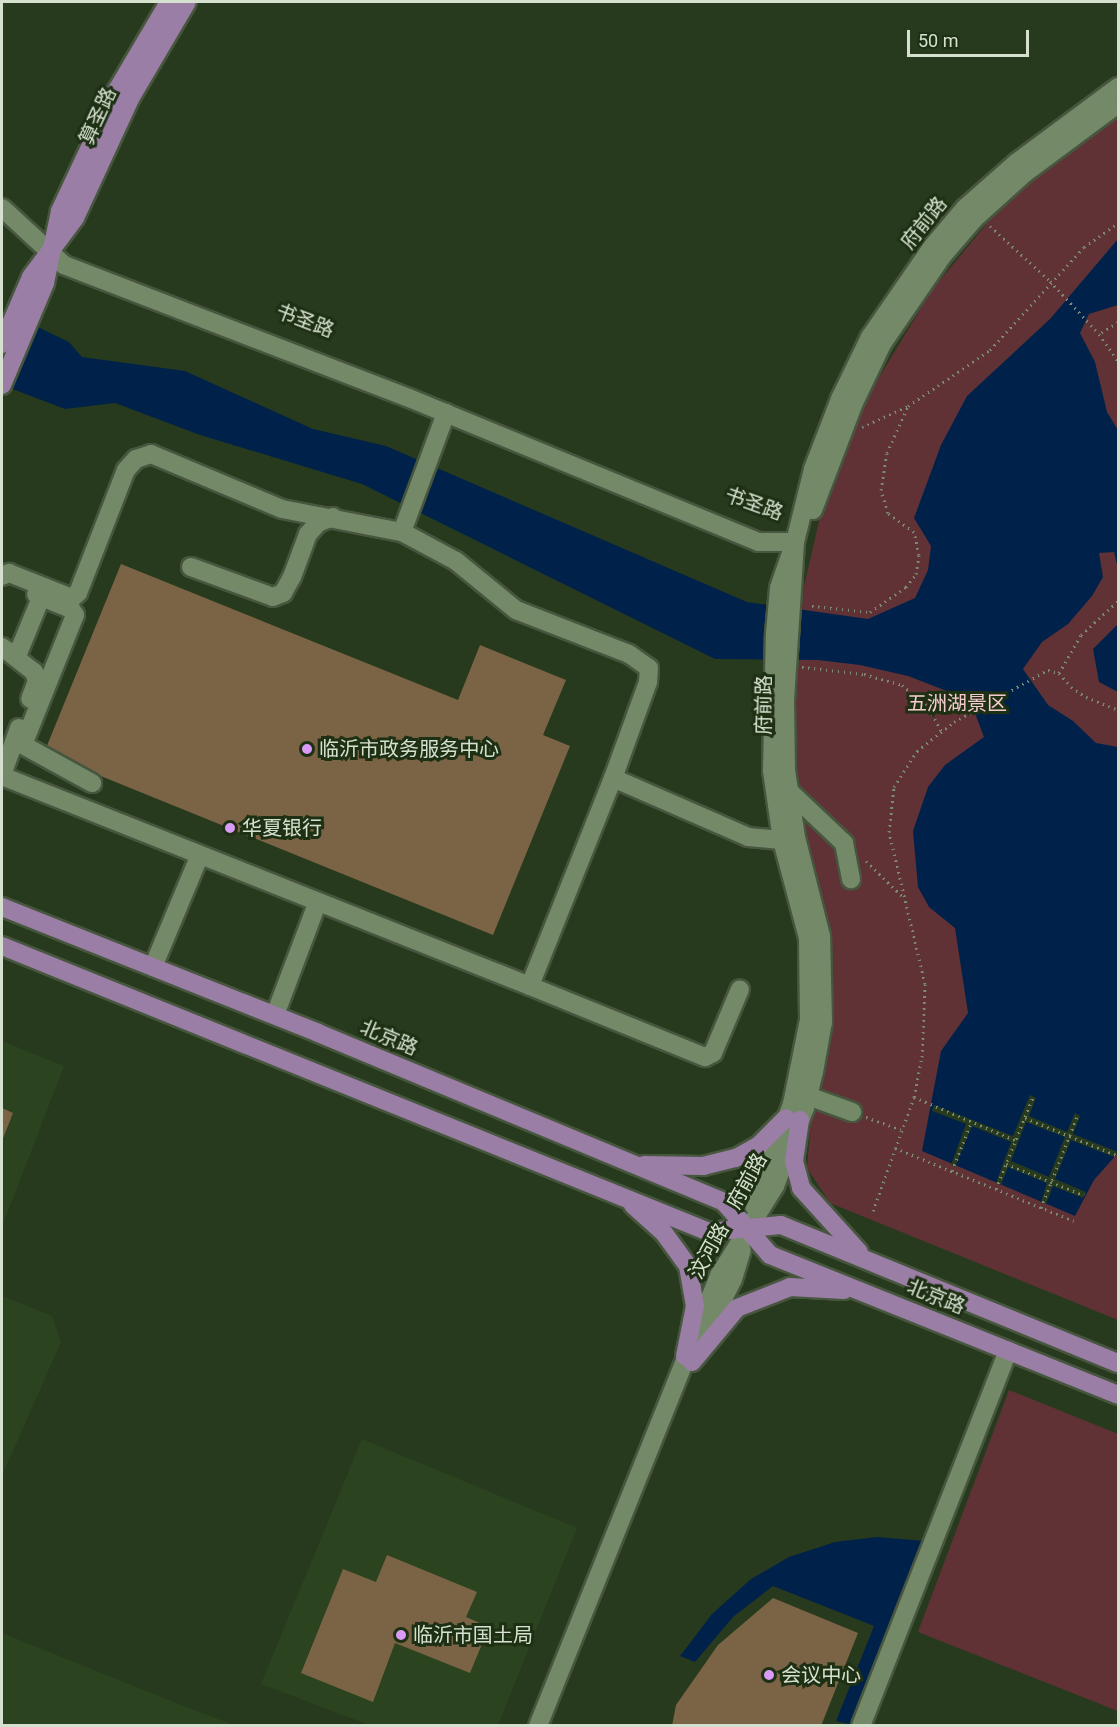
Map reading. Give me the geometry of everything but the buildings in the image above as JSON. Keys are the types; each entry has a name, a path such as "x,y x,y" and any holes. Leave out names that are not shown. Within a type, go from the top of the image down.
{"main road":[{"name":"算圣路","path":"2,344 27,303 45,283 49,248 60,211 117,90 169,2"},
{"name":"算圣路","path":"49,248 75,218 131,97 187,2"},
{"name":"算圣路","path":"2,385 27,303"},
{"name":"北京路","path":"2,907 275,1016 724,1202 770,1255 1119,1395"},
{"name":"北京路","path":"2,946 709,1232 781,1225 1119,1363"},
{"path":"634,1164 703,1166 736,1158 759,1145 793,1119"},
{"path":"793,1119 794,1161 801,1188 825,1218 867,1260"},
{"path":"623,1196 664,1233 688,1266 695,1306 689,1359"},
{"path":"689,1359 736,1308 761,1297 790,1287 857,1290"}],"street":[{"name":"府前路","path":"748,1227 775,1186 793,1119 809,1020 808,938 782,840 772,771 787,590 795,542 813,469 840,399 870,337 899,292 965,208 1069,122 1119,87"},
{"name":"府前路","path":"795,542 812,516 840,437 882,344 943,255 980,213 1025,173 1119,104"},
{"name":"书圣路","path":"2,208 49,248 64,265 85,274 446,413 758,542 795,542"},
{"name":"书圣路","path":"2,222 17,235 49,248 382,375 749,527 795,542"},
{"path":"404,527 430,462 446,413"},
{"path":"2,576 9,573 72,598 78,593 126,470 136,459 151,454 282,508 404,527 456,561 516,610 629,654 649,668 648,682 613,778 530,986"},
{"path":"191,567 273,597 283,593 292,578 308,534 318,523 333,517"},
{"path":"2,581 71,609 75,615 23,745 92,783 11,749"},
{"path":"6,650 19,651 40,600 36,594"},
{"path":"6,650 34,672 37,681 2,775 199,857 705,1056 713,1053 740,989"},
{"name":"府前路","path":"778,701 796,837 821,936 824,967 823,1022 808,1096 793,1119"},
{"path":"613,778 748,837 782,840"},
{"path":"789,791 844,843 851,879"},
{"path":"153,967 199,857"},
{"path":"275,1016 317,904"},
{"path":"808,1096 852,1112"},
{"name":"汶河路","path":"538,1725 689,1359 733,1279 748,1227"},
{"path":"861,1725 1008,1351"},
{"name":"汶河路","path":"547,1725 689,1359"}],"path":[{"path":"980,213 1050,281 1099,334 1119,361"},
{"path":"840,437 908,406 990,350 1050,281 1084,247 1119,223"},
{"path":"1099,334 1119,322"},
{"path":"812,606 870,612 906,587 916,574 919,555 914,531 888,513 880,490 887,453 908,406"},
{"path":"1059,673 1081,635 1119,601"},
{"path":"797,667 864,674 902,685 929,708 942,733"},
{"path":"873,1211 914,1097 922,1057 925,984 889,832 894,787 917,751 954,722 1048,670 1059,673 1071,687 1118,710"},
{"path":"844,843 906,900"},
{"path":"914,1097 1015,1140"},
{"path":"996,1189 1033,1097"},
{"path":"852,1112 901,1130"},
{"path":"1041,1208 1078,1114"},
{"path":"1025,1118 1116,1155"},
{"path":"952,1171 971,1122"},
{"path":"895,1148 1074,1221"},
{"path":"1006,1164 1084,1196"}],"shaded area":[{"path":"2,1041 64,1066 2,1227"},
{"path":"2,1296 52,1316 61,1342 2,1476"},
{"path":"362,1439 577,1528 498,1725 369,1725 261,1684"},
{"path":"2,1633 194,1710 234,1725 2,1725"}],"green space":[{"name":"五洲湖景区","path":"1118,113 1118,1320 830,1203 807,1168 811,1120 832,1032 829,924 803,829 800,787 792,768 802,595 826,491 852,422 932,290 1007,199"},
{"path":"1009,1390 1118,1434 1118,1711 918,1632"}],"water":[{"path":"1118,239 1118,305 1089,314 1080,333 1095,362 1107,412 1118,430 1118,569 1114,552 1099,553 1103,577 1092,596 1068,624 1042,642 1023,669 1048,705 1073,721 1096,743 1118,747 1118,1153 1094,1180 1075,1216 922,1151 941,1051 968,1013 955,928 929,907 918,887 913,831 928,787 945,765 984,737 970,700 908,676 860,665 818,660 715,659 362,484 200,435 115,403 65,409 2,385 2,310 69,342 82,357 185,371 313,429 386,446 747,602 868,619 915,598 928,570 931,546 914,518 941,445 967,396 1050,319"},
{"path":"1118,624 1118,692 1099,682 1093,649"},
{"path":"877,1537 925,1541 852,1725 836,1721 874,1626 773,1586 733,1617 695,1662 680,1656 712,1614 751,1579 789,1557 835,1542"}],"pier":[{"path":"1030,1095 1036,1098 1029,1116 1067,1132 1075,1113 1080,1116 1073,1134 1118,1152 1114,1157 1071,1140 1055,1179 1086,1192 1083,1198 1053,1186 1046,1204 1041,1202 1047,1183 1008,1167 1001,1185 996,1183 1011,1142 972,1126 955,1167 951,1165 966,1124 932,1111 934,1105 1013,1136","holes":["1026,1122 1065,1137 1049,1177 1011,1161"]}],"place":[{"name":"临沂市政务服务中心","path":"307,749"},
{"name":"华夏银行","path":"230,828"},
{"name":"临沂市国土局","path":"401,1635"},
{"name":"会议中心","path":"769,1675"}]}
